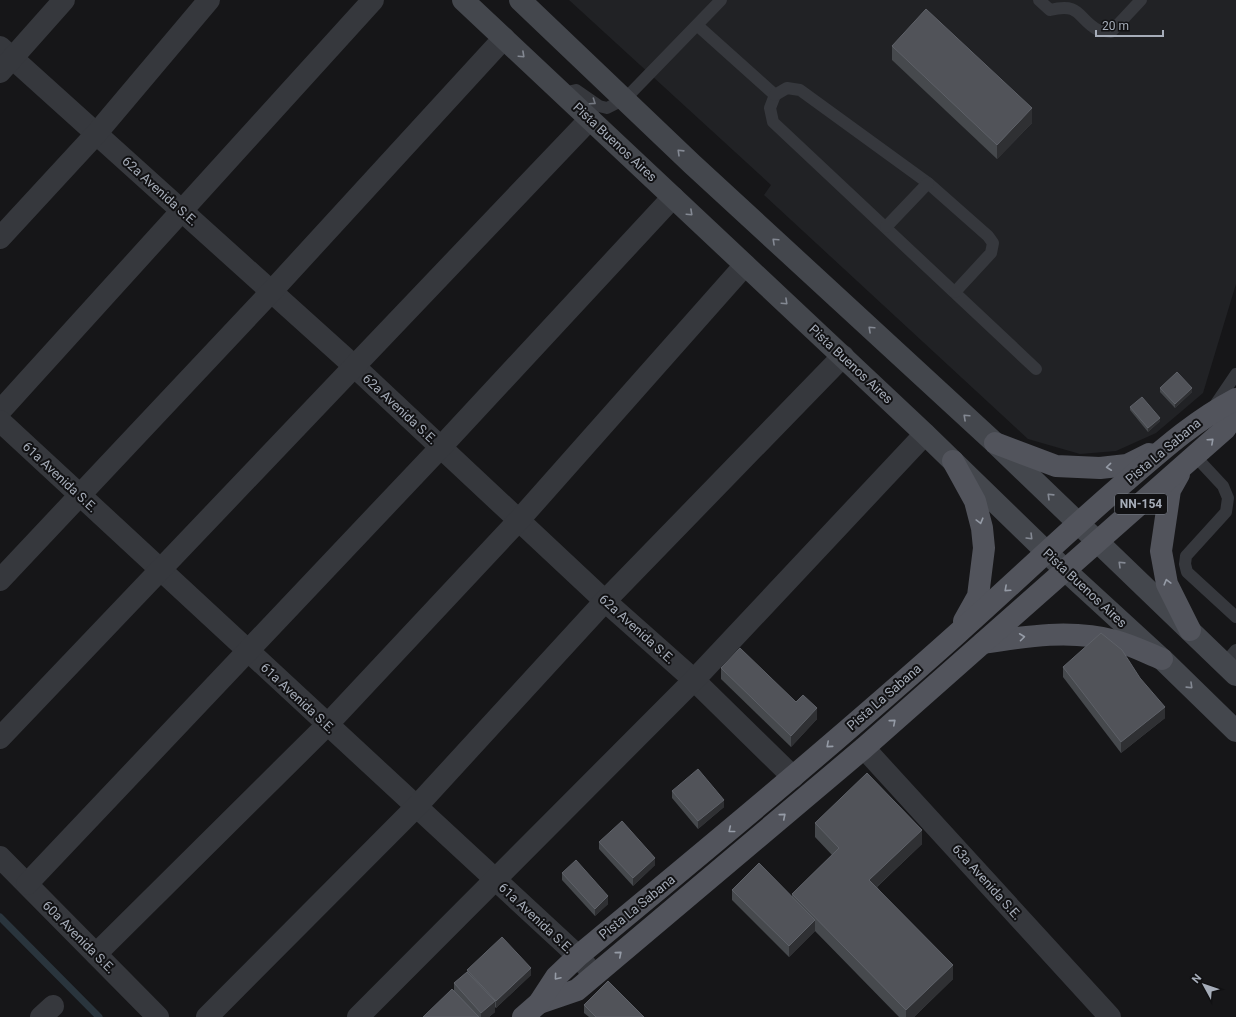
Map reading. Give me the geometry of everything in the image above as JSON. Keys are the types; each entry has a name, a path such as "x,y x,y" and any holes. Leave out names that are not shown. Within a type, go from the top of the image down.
{"main road":[{"name":"Pista Buenos Aires","path":"463,0 953,460 1046,552 1162,659 1236,731"},
{"path":"520,0 698,170 995,443 1190,630 1232,663"},
{"name":"Pista La Sabana","path":"523,1017 539,1003 556,977 578,956 793,777 957,634 1078,523 1171,443 1208,414 1236,399"},
{"name":"Pista La Sabana","path":"539,1003 577,990 864,748 1225,429 1236,414"},
{"path":"995,443 1056,466 1100,468 1127,465 1171,443"},
{"path":"953,460 975,501 982,528 984,548 978,596 957,634"},
{"path":"1189,461 1170,490 1161,551 1167,584 1190,630"},
{"path":"983,643 1044,634 1098,637 1116,641 1162,659"}],"street":[{"path":"4,59 64,0"},
{"path":"0,238 96,134 209,0"},
{"path":"0,411 373,0"},
{"path":"0,580 271,292 504,38"},
{"name":"62a Avenida S.E.","path":"4,59 96,134 354,366 605,601 694,680 793,777"},
{"path":"0,738 590,119"},
{"path":"27,884 441,447 673,197"},
{"path":"96,954 327,725 519,520 746,265"},
{"path":"207,1017 416,807 605,601 843,356"},
{"name":"61a Avenida S.E.","path":"0,421 160,571 578,956 594,975"},
{"path":"358,1017 694,680 925,434"},
{"name":"63a Avenida S.E.","path":"864,748 1110,1017"},
{"name":"60a Avenida S.E.","path":"0,856 158,1017"}],"lane":[{"path":"563,93 576,90 599,106 606,108 625,99 698,26 721,0"},
{"path":"1039,0 1050,10 1062,7 1076,11 1098,30 1111,32 1141,0"},
{"path":"698,26 775,95"},
{"path":"955,292 991,253 993,243 988,236 928,183 800,90 787,88 775,95 770,108 773,122 1036,369"},
{"path":"886,227 928,183"},
{"path":"1208,414 1236,374"},
{"path":"1189,461 1223,486 1228,498 1226,512 1186,556 1185,564 1188,572 1236,617"}],"shaded area":[{"path":"569,0 1236,0 1236,284 1203,393 1156,433 1116,451 1080,454 1028,439 764,195 771,185"}],"building":[{"path":"926,9 1032,108 997,145 892,46"},
{"path":"1177,372 1192,388 1175,404 1160,388"},
{"path":"1142,397 1160,418 1148,428 1130,407"},
{"path":"1101,633 1122,650 1140,678 1165,707 1121,742 1063,667"},
{"path":"740,648 796,702 803,695 817,708 791,736 721,668"},
{"path":"698,769 724,800 698,821 672,791"},
{"path":"867,773 922,830 869,880 953,965 906,1010 792,894 839,848 815,823"},
{"path":"622,821 655,858 633,878 599,842"},
{"path":"576,860 608,896 595,909 562,873"},
{"path":"759,863 815,920 789,946 732,890"},
{"path":"502,937 531,968 496,1001 467,970"},
{"path":"467,972 495,1001 481,1013 454,983"},
{"path":"608,981 644,1017 596,1017 584,1005"},
{"path":"452,989 479,1017 423,1017"}],"waterway":[{"path":"0,917 99,1017"}]}
